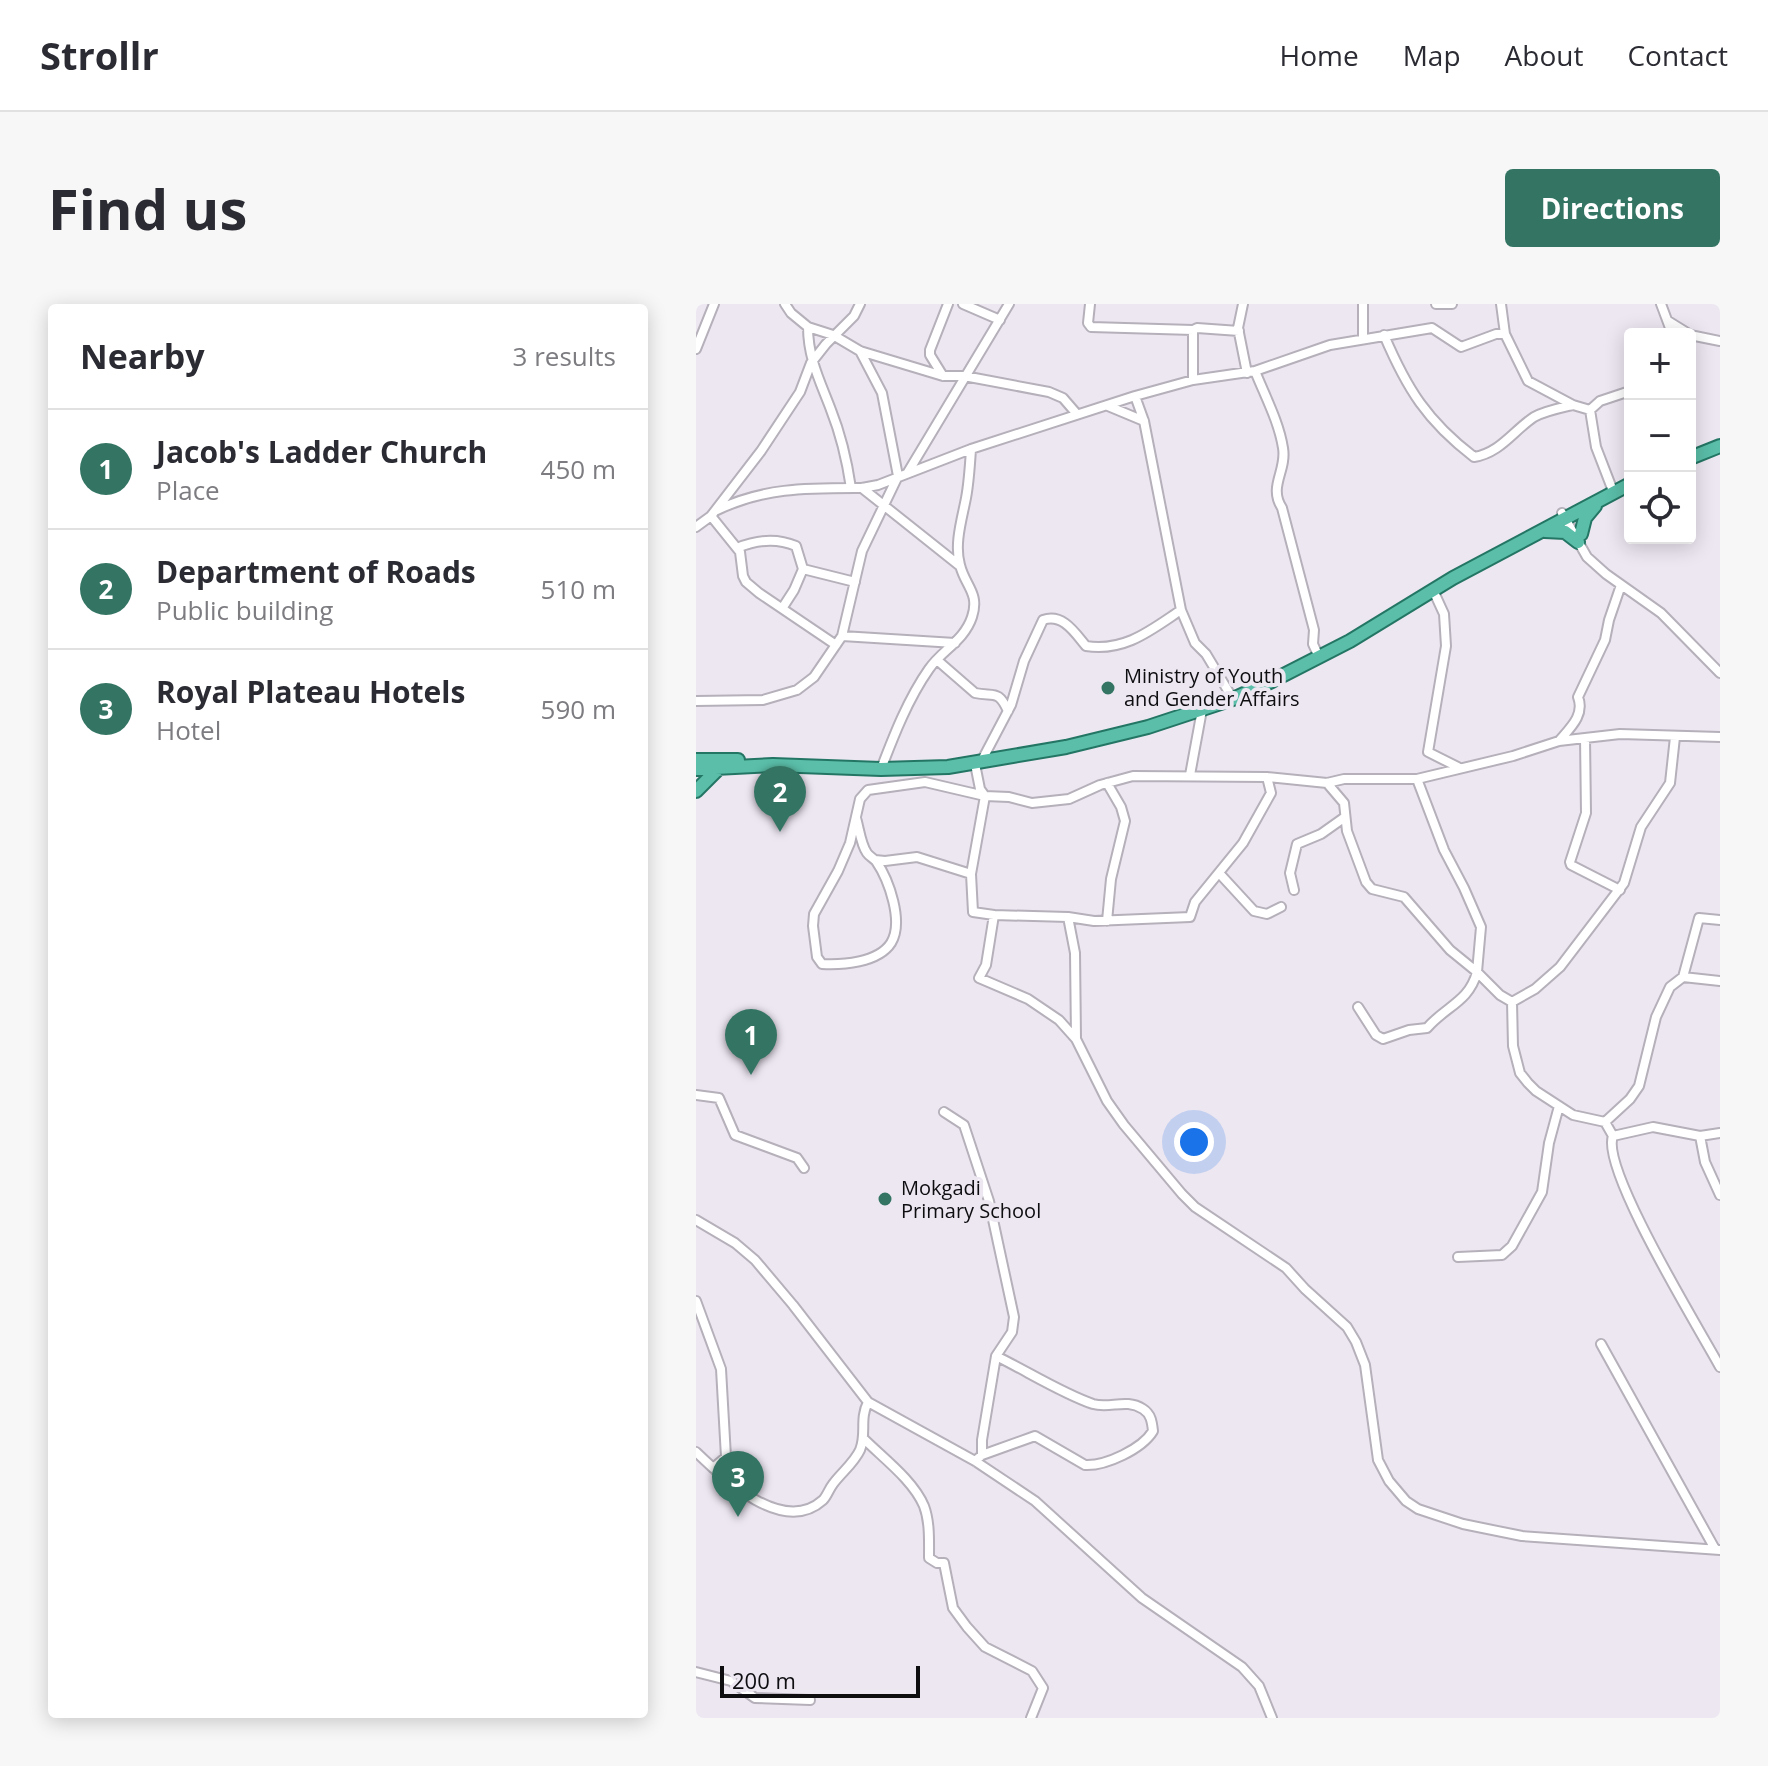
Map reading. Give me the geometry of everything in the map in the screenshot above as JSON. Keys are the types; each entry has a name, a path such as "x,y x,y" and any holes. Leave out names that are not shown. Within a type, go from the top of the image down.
{"highway":[{"path":"1696,456 1720,446"},
{"path":"697,767 718,769 773,765 881,769 978,764 1103,739 1202,710 1233,699 1319,657 1566,514 1624,484"},
{"path":"1542,531 1565,532 1580,538 1585,518 1612,489"},
{"path":"1453,578 1542,531 1566,514"},
{"path":"697,767 752,760 773,765"},
{"path":"696,791 718,769"}],"street":[{"path":"696,349 714,304"},
{"path":"785,304 808,327 833,335 860,351 943,376 964,376 1049,392 1063,398 1076,413"},
{"path":"713,513 771,437 800,392 811,363 833,335 845,327 860,304"},
{"path":"943,376 930,350 948,304"},
{"path":"963,304 1000,320"},
{"path":"696,701 763,700 797,690 814,677 842,636 862,551 883,504 1009,304"},
{"path":"1090,304 1088,323 1091,327 1239,331"},
{"path":"1243,304 1239,331 1251,372 1283,447 1283,467 1276,482 1276,496 1282,508 1314,630 1313,644 1319,657"},
{"path":"1363,304 1363,338"},
{"path":"1436,304 1452,304"},
{"path":"1501,304 1505,334 1528,381 1573,405 1590,410"},
{"path":"1661,304 1670,328"},
{"path":"1667,320 1680,328"},
{"path":"808,327 811,363 834,417 851,488"},
{"path":"696,527 713,513 745,497 765,492 878,485 1076,413 1193,380 1251,372 1330,345 1434,328 1461,347 1496,334 1505,334"},
{"path":"1193,330 1193,380"},
{"path":"1384,335 1402,377 1418,404 1447,437 1474,457 1483,456 1506,443 1534,417 1573,405"},
{"path":"1696,335 1720,341"},
{"path":"860,351 882,393 903,474"},
{"path":"1590,410 1600,401 1624,393"},
{"path":"1135,396 1144,421 1181,610 1193,639 1206,654 1233,699"},
{"path":"1107,406 1144,421"},
{"path":"1590,410 1596,447 1612,489"},
{"path":"881,769 895,731 928,670 966,630 975,607 972,591 960,566 959,530 967,496 971,449"},
{"path":"862,488 960,566"},
{"path":"713,513 741,556 746,582 836,645"},
{"path":"1566,514 1591,560 1661,613"},
{"path":"737,548 783,540 796,546 803,569 783,607"},
{"path":"1591,560 1661,613 1720,673"},
{"path":"803,569 855,582"},
{"path":"1559,741 1580,713 1578,697 1605,640 1621,585"},
{"path":"1433,590 1444,614 1446,646 1428,752 1458,767"},
{"path":"1181,610 1133,641 1102,646 1086,646 1074,631 1058,620 1043,620 1024,661 1008,711 978,764 980,789 985,796 971,874 972,910 975,914 1107,921 1187,919 1193,914 1195,902 1243,843 1271,793 1267,777"},
{"path":"842,636 955,643"},
{"path":"937,660 975,693 993,693 999,697 1008,711"},
{"path":"1190,775 1202,710"},
{"path":"856,818 866,852 875,860 895,907 890,944 865,960 822,964 816,949 814,914 838,871 850,843 860,799 868,790 925,782 1032,803 1059,801 1133,776 1267,777 1327,783 1333,780 1417,779 1513,756 1559,741 1620,734 1720,737"},
{"path":"1512,1002 1535,989 1560,967 1620,890 1641,827 1670,783 1675,737"},
{"path":"1585,738 1586,813 1570,862 1620,890"},
{"path":"1358,1007 1376,1035 1383,1039 1409,1030 1427,1028 1467,994 1473,987 1477,972 1481,927 1444,850 1417,779"},
{"path":"1107,783 1125,821 1111,879 1107,921"},
{"path":"1327,783 1344,803 1347,831 1366,882 1372,889 1404,897 1450,950 1512,1002"},
{"path":"1294,890 1290,873 1297,844 1321,834 1345,817"},
{"path":"875,860 898,861 917,857 971,874"},
{"path":"1219,873 1254,911 1267,914 1281,907"},
{"path":"994,915 986,965 979,978 1010,990 1059,1020 1076,1039 1107,1101 1182,1194 1195,1207 1286,1268 1347,1327 1365,1365 1378,1460 1389,1481 1406,1501 1418,1509 1463,1524 1522,1536 1717,1550"},
{"path":"1068,917 1075,953 1076,1039"},
{"path":"1605,1122 1639,1086 1661,1003 1670,987 1683,977 1699,918 1720,920"},
{"path":"1683,977 1720,981"},
{"path":"1512,1002 1513,1046 1520,1073 1536,1091 1573,1115 1605,1122 1613,1136"},
{"path":"696,1095 719,1098 731,1129 741,1139 797,1158 804,1168"},
{"path":"1458,1257 1502,1255 1516,1240 1542,1192 1549,1143 1559,1106"},
{"path":"944,1112 964,1125 989,1201 1014,1317 1012,1332 996,1356 978,1458"},
{"path":"1613,1136 1653,1127 1700,1136 1720,1133"},
{"path":"1613,1136 1610,1143 1615,1163 1629,1199 1720,1367"},
{"path":"1700,1136 1705,1162 1720,1195"},
{"path":"696,1220 735,1243 755,1260 868,1402 978,1458 1035,1501 1142,1598 1242,1667 1259,1686 1272,1718"},
{"path":"696,1301 721,1369 726,1457 713,1468"},
{"path":"1601,1344 1717,1550"},
{"path":"978,1458 1035,1436 1085,1465 1094,1465 1141,1444 1153,1431 1146,1410 1125,1402 1094,1404 996,1356"},
{"path":"696,1452 713,1468 770,1508 800,1511 825,1499 859,1452 863,1438 862,1416 868,1402"},
{"path":"863,1438 911,1487 924,1506 929,1558 944,1563 953,1608 985,1647 1032,1671 1043,1688 1031,1718"},
{"path":"696,1672 731,1681 755,1698 810,1700"}],"place":[{"name":"Ministry of Youth and Gender Affairs","path":"1108,688"},
{"name":"Department of Roads","path":"780,832"},
{"name":"Jacob's Ladder Church","path":"751,1075"},
{"name":"Mokgadi Primary School","path":"885,1199"},
{"name":"Royal Plateau Hotels","path":"738,1517"}]}
